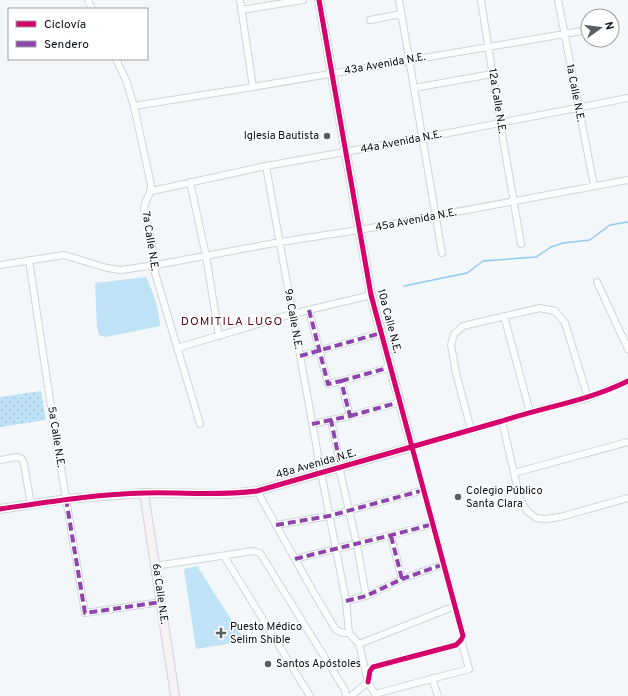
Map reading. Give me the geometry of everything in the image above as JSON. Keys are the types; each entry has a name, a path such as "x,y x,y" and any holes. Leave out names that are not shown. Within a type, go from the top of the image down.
{"street":[{"path":"240,0 253,87"},
{"path":"241,10 303,0"},
{"name":"10a Calle N.E.","path":"319,0 371,295 464,636 461,640"},
{"path":"399,0 442,253"},
{"name":"12a Calle N.E.","path":"481,0 521,244"},
{"name":"1a Calle N.E.","path":"558,0 594,186"},
{"path":"370,20 401,14"},
{"name":"43a Avenida N.E.","path":"134,106 580,32"},
{"path":"116,60 126,80 134,106 152,191"},
{"path":"414,88 492,74"},
{"name":"44a Avenida N.E.","path":"152,191 266,166 423,138 500,122 578,109 628,98"},
{"name":"9a Calle N.E.","path":"266,166 321,472"},
{"name":"45a Avenida N.E.","path":"0,265 64,255 108,268 121,270 280,242 359,230 628,180"},
{"path":"190,182 206,256 219,336"},
{"name":"7a Calle N.E.","path":"152,191 145,200 144,208 156,265 155,274 200,424"},
{"name":"5a Calle N.E.","path":"29,260 85,613 161,602"},
{"path":"597,282 628,349"},
{"path":"177,348 292,314 371,295"},
{"path":"471,430 456,373 451,345 454,334 463,326 540,308 555,311 565,323 588,398"},
{"path":"309,310 328,384 391,367"},
{"path":"504,316 530,412"},
{"path":"300,356 381,333"},
{"path":"341,381 350,416"},
{"name":"48a Avenida N.E.","path":"0,509 66,499 144,493 229,494 257,491 502,422 530,412 588,398 628,381"},
{"path":"312,424 350,416 400,402"},
{"path":"331,420 340,459 339,467 357,545 366,596"},
{"path":"502,422 520,499 526,511 536,518 546,519 560,517 628,498"},
{"path":"514,473 628,442"},
{"path":"0,460 17,457 22,459 31,505"},
{"path":"321,472 346,601 349,633 359,644 368,682 375,695 469,669 461,640 456,645 373,667 370,671 368,682 351,696"},
{"path":"276,525 329,516 424,490"},
{"path":"257,491 336,630 343,633 349,633"},
{"name":"6a Calle N.E.","path":"144,493 175,696"},
{"path":"295,559 336,548 357,545 433,524"},
{"path":"391,536 402,579"},
{"path":"156,566 253,551 260,553 345,690 346,696"},
{"path":"224,556 310,696"},
{"path":"346,601 366,596 402,579 444,564"},
{"path":"359,644 455,606"},
{"path":"432,678 438,696"}],"shaded area":[{"path":"146,277 155,300 160,326 106,337 99,335 97,327 95,283"},
{"path":"41,391 46,420 0,427 0,397"},
{"path":"197,566 245,641 196,649 184,569"}],"waterway":[{"path":"404,286 467,273 483,261 536,257 551,247 563,243 590,240 610,225 628,222"}],"marked path":[{"path":"309,310 328,384 341,381 350,416 331,420 339,459 339,467"},
{"path":"300,356 381,333"},
{"path":"341,381 391,367"},
{"path":"350,416 400,402"},
{"path":"312,424 331,420"},
{"path":"276,525 329,516 424,490"},
{"path":"66,499 85,613 161,602"},
{"path":"295,559 433,524"},
{"path":"391,536 402,579"},
{"path":"346,601 366,596 402,579 444,564"}],"cycle path":[{"path":"319,0 371,295 463,636 456,645 373,667 370,671 368,682"},
{"path":"0,509 108,495 145,493 215,494 257,491 582,399 628,381"}],"place":[{"name":"Iglesia Bautista","path":"327,136"},
{"name":"Colegio Público Santa Clara","path":"458,497"},
{"name":"Puesto Médico Selim Shible","path":"221,633"},
{"name":"Santos Apóstoles","path":"268,664"}],"district":[{"name":"DOMITILA LUGO","path":"232,322"}]}
